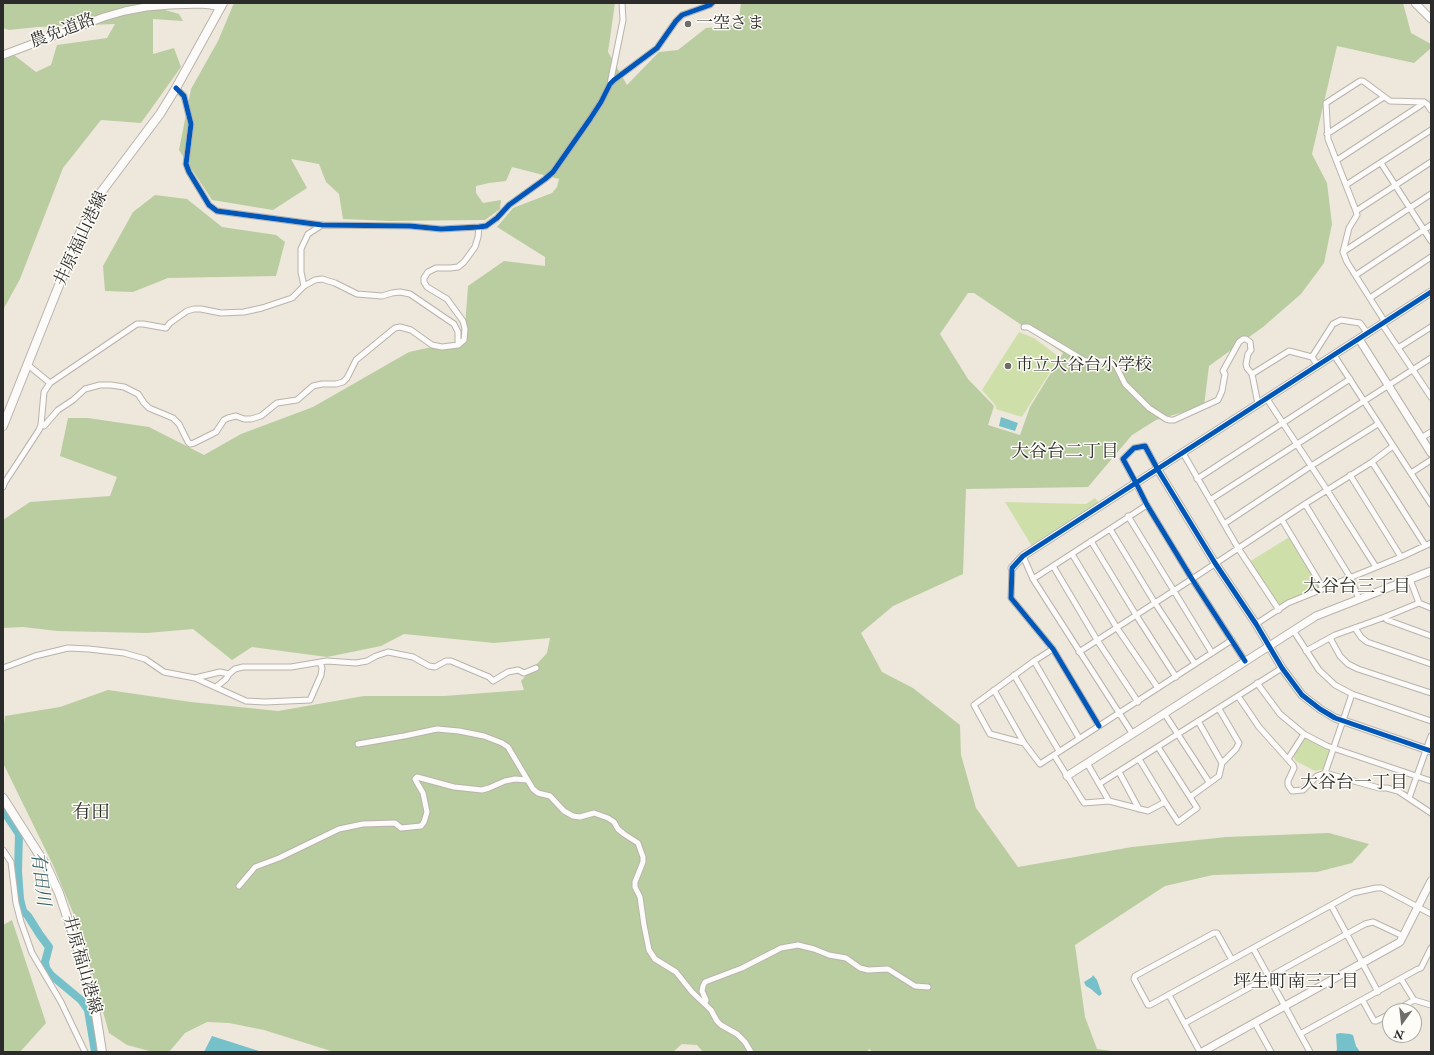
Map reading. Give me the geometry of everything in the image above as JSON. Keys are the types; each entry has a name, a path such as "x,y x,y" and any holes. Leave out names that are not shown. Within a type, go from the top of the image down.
{"main road":[{"name":"井原福山港線","path":"3,426 79,235 99,195 160,114 176,88 221,5"},
{"name":"井原福山港線","path":"3,798 47,867 59,893 86,973 96,1014 102,1052"}],"street":[{"path":"176,88 184,96 191,124 186,164 189,172 209,205 217,211 322,225 410,226 441,229 486,226 497,218 509,205 553,172 600,102 610,84 623,20 622,3"},
{"path":"610,84 657,48 682,15 712,3"},
{"path":"1415,3 1431,19"},
{"name":"農免道路","path":"3,55 104,17 125,11 170,5 221,5"},
{"path":"1430,393 1398,348 1370,298 1346,262 1343,252 1349,228 1357,216 1328,139 1326,104 1360,81 1393,102 1424,102 1431,110"},
{"path":"1327,134 1384,97"},
{"path":"1336,160 1424,102"},
{"path":"1346,185 1431,130"},
{"path":"1356,211 1431,162"},
{"path":"1381,163 1431,241"},
{"path":"1343,252 1431,194"},
{"path":"304,286 301,272 300,249 308,234 322,225"},
{"path":"1356,275 1431,226"},
{"path":"41,425 44,426 58,410 73,400 85,389 100,385 112,385 124,387 138,394 149,408 173,418 179,424 190,444 216,432 224,420 228,418 236,416 251,419 260,416 277,403 297,400 314,386 343,382 347,378 356,360 395,328 400,327 411,330 432,345 442,348 458,345 464,340 465,329 463,321 447,299 427,287 424,282 424,278 428,272 436,268 450,268 458,266 464,262 475,247 479,227"},
{"path":"1370,298 1431,257"},
{"path":"3,487 41,425 44,392 50,383 137,324 166,328 170,323 194,308 221,314 244,312 262,308 292,298 304,286 315,280 322,279 335,283 357,294 382,296 392,292 400,292 410,294 454,324 458,332 458,345"},
{"path":"1099,726 1053,649 1011,598 1012,568 1023,556 1431,292"},
{"path":"1312,357 1333,324 1341,320 1360,323 1368,334"},
{"path":"1024,327 1028,327 1084,361 1111,361 1116,366 1125,384 1148,408 1168,420 1174,420 1218,400 1222,391 1223,371 1239,342 1243,339 1248,340 1251,350 1248,354 1246,364 1247,368 1252,374 1258,404"},
{"path":"1398,348 1431,327"},
{"path":"1359,339 1431,453"},
{"path":"1252,374 1289,351 1312,357 1318,366"},
{"path":"1334,355 1431,504"},
{"path":"1210,500 1298,445 1431,358"},
{"path":"28,365 50,383"},
{"path":"1197,479 1350,379"},
{"path":"1267,399 1376,567"},
{"path":"1224,524 1311,466 1378,424"},
{"path":"1421,438 1431,432"},
{"path":"1244,661 1192,579 1136,483 1124,459 1134,448 1145,446 1215,563 1256,624 1282,668 1302,695 1320,709 1343,721 1429,750"},
{"path":"1079,652 1305,504 1372,462 1393,446"},
{"path":"1183,453 1238,548 1279,610"},
{"path":"1411,473 1431,460"},
{"path":"1372,462 1425,545"},
{"path":"1350,475 1400,557"},
{"path":"1033,579 1147,504"},
{"path":"1305,504 1350,577 1359,599"},
{"path":"1128,516 1212,653"},
{"path":"1282,520 1323,588"},
{"path":"1110,528 1155,603 1195,664"},
{"path":"1091,541 1176,677"},
{"path":"1256,624 1288,603 1431,543"},
{"path":"1072,554 1117,628 1158,688"},
{"path":"1023,556 1033,579 1132,733"},
{"path":"1053,566 1097,640 1138,702"},
{"path":"1067,776 1316,616 1431,571"},
{"path":"1410,579 1419,604"},
{"path":"1306,651 1330,638 1419,604 1431,608"},
{"path":"1385,617 1387,620 1431,636"},
{"path":"1355,628 1361,637 1367,642 1431,664"},
{"path":"1293,630 1319,670 1335,685 1352,694 1431,721"},
{"path":"1330,638 1340,656 1348,664 1358,669 1431,693"},
{"path":"994,690 1024,743 1040,764 1232,640"},
{"path":"3,668 35,656 68,648 124,653 145,659 164,672 195,678 246,701 265,702 310,700 321,675 322,668 320,662"},
{"path":"1024,743 990,734 974,705 1014,675 1053,649"},
{"path":"216,687 226,679 229,674 236,669 243,667 291,667 327,661 356,663 367,661 388,652 413,657 429,666 435,667 446,661 451,661 489,677 493,681 508,672 518,670 524,673 536,668"},
{"path":"1034,661 1079,738"},
{"path":"1099,784 1282,668"},
{"path":"195,678 220,672 229,674"},
{"path":"1014,675 1059,751"},
{"path":"1257,684 1280,714 1304,734 1334,748 1431,782"},
{"path":"1325,774 1352,694"},
{"path":"1238,696 1259,727 1293,765 1294,768 1288,781 1288,785 1292,791 1303,790 1317,776 1325,774 1379,788 1390,788 1398,791 1431,814"},
{"path":"1190,797 1208,782 1219,776 1222,763 1236,749 1239,743 1219,709"},
{"path":"1164,713 1208,782"},
{"path":"1198,721 1222,763"},
{"path":"358,744 437,729 484,736 508,747 533,789 550,796 564,811 573,816 580,817 594,813 614,822 618,829 638,843 643,862 635,882 635,887 640,897 649,950 655,959 676,972 692,992 711,1010 717,1021 737,1034 745,1042 751,1052"},
{"path":"1288,759 1304,734"},
{"path":"1409,798 1429,750 1431,736"},
{"path":"1139,759 1178,822 1197,808 1158,746"},
{"path":"1054,755 1084,803 1109,801 1148,811 1165,802"},
{"path":"1087,763 1109,801"},
{"path":"1119,772 1139,809"},
{"path":"239,886 255,867 279,858 339,829 353,825 395,823 401,828 421,826 424,822 426,812 423,793 415,779 417,777 454,787 482,790 505,781 515,779 527,780"},
{"path":"3,850 11,862 16,903 32,953 61,1002 85,1052"},
{"path":"1169,995 1201,1052 1400,942 1431,881"},
{"path":"1232,960 1217,933 1214,933 1135,976 1134,979 1148,1005 1150,1006 1353,893 1382,888 1431,914"},
{"path":"1331,905 1378,992"},
{"path":"1184,1023 1346,933 1365,924 1373,922 1403,936"},
{"path":"705,1004 706,1000 702,991 705,982 742,968 781,948 798,945 829,955 846,958 860,968 868,970 888,969 915,986 928,987"},
{"path":"1253,948 1310,1052"},
{"path":"1300,1034 1421,968 1431,948"},
{"path":"1401,979 1414,1000 1431,1005"},
{"path":"1409,1003 1414,1000"},
{"path":"1363,1001 1374,1021 1382,1018"},
{"path":"1255,1023 1270,1052"}],"green space":[{"path":"3,3 168,3 162,9 179,14 183,21 153,19 153,54 174,48 181,67 141,123 101,120 63,168 20,279 3,310 3,56 14,55 36,72 51,65 57,45 107,38 115,24 37,27 9,30 3,28"},
{"path":"234,3 615,3 608,52 627,85 659,52 678,50 706,28 738,25 741,3 1403,3 1411,33 1431,44 1431,48 1414,63 1337,46 1312,154 1327,183 1332,224 1324,263 1301,294 1263,327 1209,366 1204,406 1156,420 1132,435 1088,487 966,489 963,574 893,606 861,633 882,672 913,688 960,725 961,755 976,808 1018,867 1132,847 1226,837 1329,833 1369,844 1352,863 1317,872 1213,875 1165,886 1075,945 1085,1017 1097,1049 1119,1052 873,1052 869,1049 867,1052 703,1052 697,1045 682,1044 673,1052 334,1052 264,1030 229,1023 207,1022 185,1033 169,1052 153,1052 127,1045 109,1033 79,927 53,865 3,763 3,732 5,716 60,707 108,690 191,702 278,711 364,696 444,696 524,690 521,681 547,653 550,638 494,643 404,634 381,646 327,657 252,647 232,660 193,629 147,633 57,631 23,627 3,628 3,520 30,502 110,496 117,477 60,456 68,418 88,418 149,427 204,455 241,434 313,407 409,352 464,340 468,286 504,261 545,266 545,257 497,227 513,208 552,193 557,187 559,179 512,167 506,181 476,186 476,193 483,203 501,200 500,209 485,220 389,221 343,219 339,194 326,182 319,164 291,159 307,188 273,210 212,200 179,150 191,89 218,41","holes":["968,293 974,293 1063,353 1030,407 1020,435 988,425 994,406 968,379 940,334"]},
{"path":"155,195 187,199 222,227 276,235 285,242 276,276 168,278 133,292 105,291 103,266 133,212"},
{"path":"1019,332 1034,338 1058,356 1057,361 1022,417 996,409 996,406 982,390"},
{"path":"1095,498 1099,503 1033,548 1005,502 1086,504"},
{"path":"1291,536 1322,588 1279,609 1249,562"},
{"path":"1305,738 1330,751 1323,769 1315,771 1296,761 1293,756"},
{"path":"12,920 46,1023 20,1052 3,1052 3,925"}],"water":[{"path":"1001,417 1018,423 1015,431 999,426"},
{"path":"1093,975 1097,980 1102,994 1099,996 1086,986 1084,982"},
{"path":"1340,1033 1353,1035 1356,1046 1360,1052 1336,1052 1336,1034"},
{"path":"212,1036 262,1052 204,1052"}],"waterway":[{"name":"有田川","path":"3,810 19,834 18,871 20,899 23,911 49,947 45,962 46,968 51,975 81,1000 88,1010 95,1052"}],"cycle path":[{"path":"176,88 184,96 191,124 186,164 189,172 209,205 217,211 322,225 410,226 441,229 486,226 497,218 509,205 553,172 590,119 610,84 614,80 657,48 682,15 712,3"},
{"path":"1099,726 1053,649 1011,598 1012,568 1023,556 1431,292"},
{"path":"1245,661 1192,579 1147,505 1123,459 1134,448 1145,446 1215,563 1256,624 1282,668 1302,695 1335,718 1431,751"}],"place":[{"name":"一空さま","path":"688,24"},
{"name":"市立大谷台小学校","path":"1008,366"}],"district":[{"name":"大谷台二丁目","path":"1065,453"},
{"name":"大谷台三丁目","path":"1357,588"},
{"name":"大谷台一丁目","path":"1354,784"},
{"name":"有田","path":"91,814"},
{"name":"坪生町南三丁目","path":"1296,983"}]}
